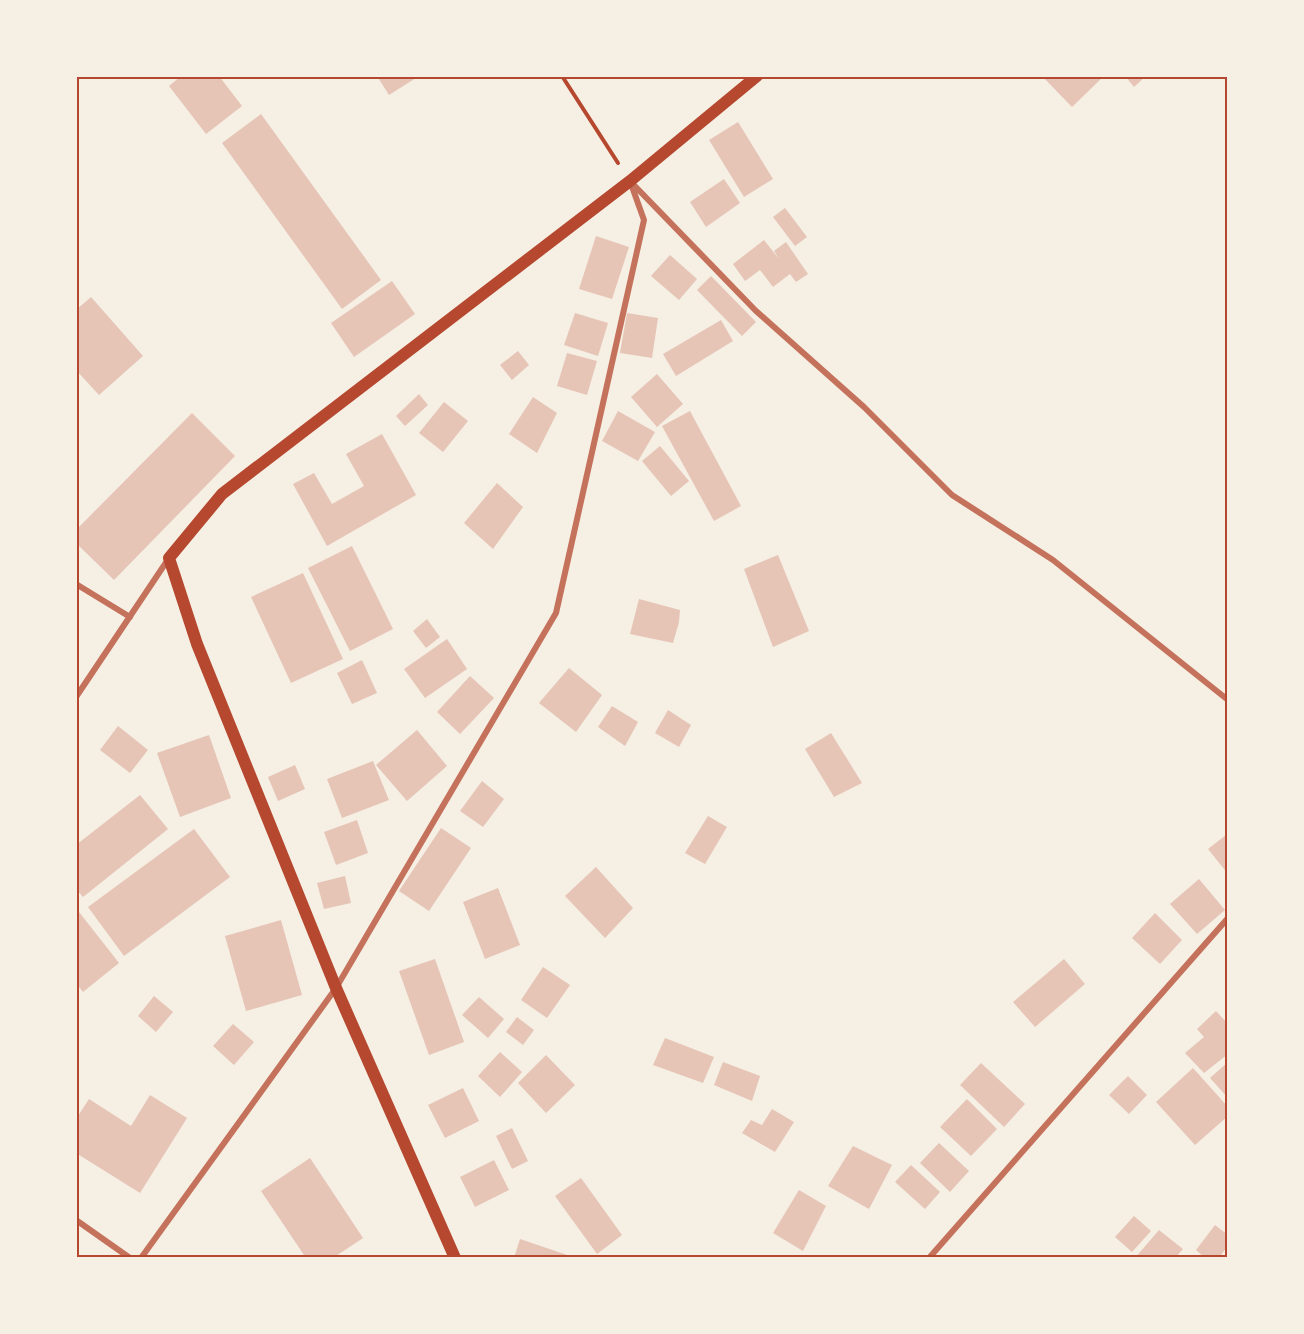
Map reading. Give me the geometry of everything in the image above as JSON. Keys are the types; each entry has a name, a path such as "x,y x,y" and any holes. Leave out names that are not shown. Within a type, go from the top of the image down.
{"main road":[{"path":"455,1257 336,988 197,644 169,558 222,494 630,181 757,76"}],"street":[{"path":"630,181 756,311 864,407 952,495 1053,560 1227,700"},
{"path":"141,1257 336,988 556,614 644,220 630,181"},
{"path":"76,697 169,558"},
{"path":"76,584 130,617"},
{"path":"929,1257 1227,918"},
{"path":"76,1220 130,1257"}],"path":[{"path":"562,76 630,181"}],"building":[{"path":"181,76 219,76 242,106 206,134 169,86"},
{"path":"377,76 419,76 389,95"},
{"path":"1042,76 1104,76 1072,107"},
{"path":"1125,76 1146,76 1134,87"},
{"path":"261,114 381,280 342,309 222,143"},
{"path":"738,122 773,179 744,197 709,140"},
{"path":"724,179 740,203 706,227 690,202"},
{"path":"785,208 807,237 795,246 773,217"},
{"path":"596,236 629,247 612,299 579,289"},
{"path":"764,240 779,259 774,251 786,242 808,274 796,282 790,274 773,287 760,270 745,281 733,264"},
{"path":"670,255 697,279 679,300 651,276"},
{"path":"711,276 756,322 742,336 697,290"},
{"path":"392,281 415,314 354,357 331,323"},
{"path":"91,297 143,356 99,395 76,370 76,310"},
{"path":"575,313 608,323 598,356 564,345"},
{"path":"627,313 658,318 652,358 620,353"},
{"path":"721,320 733,341 676,376 663,354"},
{"path":"518,351 529,365 512,380 500,365"},
{"path":"567,353 597,361 587,395 557,386"},
{"path":"657,374 683,404 657,427 631,397"},
{"path":"419,394 428,405 405,426 396,416"},
{"path":"533,397 557,413 537,453 509,434"},
{"path":"444,402 468,421 443,452 419,433"},
{"path":"618,411 655,432 638,461 602,441"},
{"path":"690,411 741,506 714,521 662,426"},
{"path":"192,413 235,456 114,580 76,543 76,530"},
{"path":"382,434 416,495 327,546 293,484 314,473 332,504 364,486 346,454"},
{"path":"660,446 689,481 671,496 642,461"},
{"path":"497,483 523,507 493,549 464,523"},
{"path":"352,546 393,629 350,651 308,568"},
{"path":"778,555 809,631 773,647 744,569"},
{"path":"303,573 343,659 291,683 251,597"},
{"path":"639,599 680,610 673,643 630,634"},
{"path":"427,619 440,637 426,648 413,631"},
{"path":"447,639 467,669 425,698 404,669"},
{"path":"362,660 377,693 352,704 337,673"},
{"path":"569,668 602,695 576,732 539,703"},
{"path":"470,676 494,698 460,734 437,712"},
{"path":"612,706 638,722 625,746 598,727"},
{"path":"668,710 691,725 679,747 655,733"},
{"path":"118,726 148,750 130,773 100,750"},
{"path":"417,730 447,766 407,801 376,765"},
{"path":"831,733 862,783 834,797 805,749"},
{"path":"209,735 231,798 180,817 157,753"},
{"path":"373,761 389,800 342,818 327,779"},
{"path":"295,765 305,789 278,801 268,777"},
{"path":"482,781 504,799 483,827 460,811"},
{"path":"140,795 168,829 83,897 76,889 76,845"},
{"path":"708,816 727,827 705,864 685,853"},
{"path":"357,820 368,853 336,865 324,832"},
{"path":"441,828 471,848 429,911 399,891"},
{"path":"194,829 230,877 124,956 88,907"},
{"path":"1226,835 1228,838 1228,874 1208,849"},
{"path":"596,867 633,908 605,938 565,896"},
{"path":"345,876 351,903 324,909 317,883"},
{"path":"1199,879 1225,910 1197,934 1170,904"},
{"path":"498,888 520,945 485,959 463,902"},
{"path":"79,912 119,963 83,992 76,983 76,914"},
{"path":"1155,913 1182,940 1160,964 1132,938"},
{"path":"281,920 302,995 246,1011 225,936"},
{"path":"435,959 464,1042 429,1055 399,971"},
{"path":"1064,959 1085,984 1035,1027 1013,1002"},
{"path":"543,967 570,985 547,1018 521,1000"},
{"path":"154,996 173,1012 156,1032 138,1016"},
{"path":"479,997 504,1019 488,1038 462,1015"},
{"path":"1216,1011 1228,1024 1228,1054 1204,1073 1185,1053 1204,1037 1197,1029"},
{"path":"517,1017 534,1030 523,1045 506,1032"},
{"path":"233,1024 254,1042 234,1065 213,1046"},
{"path":"665,1038 714,1057 703,1083 653,1065"},
{"path":"500,1052 522,1072 500,1097 478,1076"},
{"path":"546,1055 575,1085 546,1113 518,1083"},
{"path":"723,1062 760,1076 752,1101 714,1085"},
{"path":"1228,1062 1228,1098 1210,1078"},
{"path":"981,1063 1025,1104 1004,1127 960,1085"},
{"path":"1193,1068 1228,1107 1228,1116 1195,1145 1156,1102"},
{"path":"1128,1076 1147,1095 1129,1114 1109,1095"},
{"path":"463,1088 479,1121 445,1138 428,1105"},
{"path":"150,1095 187,1118 140,1193 76,1153 76,1119 89,1099 131,1126"},
{"path":"967,1099 997,1129 971,1156 940,1127"},
{"path":"772,1109 794,1122 775,1152 742,1133 751,1120 762,1125"},
{"path":"512,1128 528,1161 512,1169 496,1136"},
{"path":"939,1143 969,1171 950,1192 920,1163"},
{"path":"853,1146 892,1165 869,1209 828,1186"},
{"path":"310,1158 363,1238 333,1258 306,1258 261,1191"},
{"path":"494,1160 509,1190 475,1207 460,1177"},
{"path":"911,1165 940,1192 925,1209 895,1182"},
{"path":"581,1178 622,1235 597,1254 555,1196"},
{"path":"799,1190 826,1206 803,1251 773,1233"},
{"path":"1134,1216 1151,1231 1132,1252 1115,1237"},
{"path":"1215,1225 1228,1235 1228,1245 1219,1258 1205,1258 1196,1250"},
{"path":"1159,1230 1183,1249 1175,1258 1135,1258"},
{"path":"520,1239 573,1257 573,1258 514,1258"}]}
